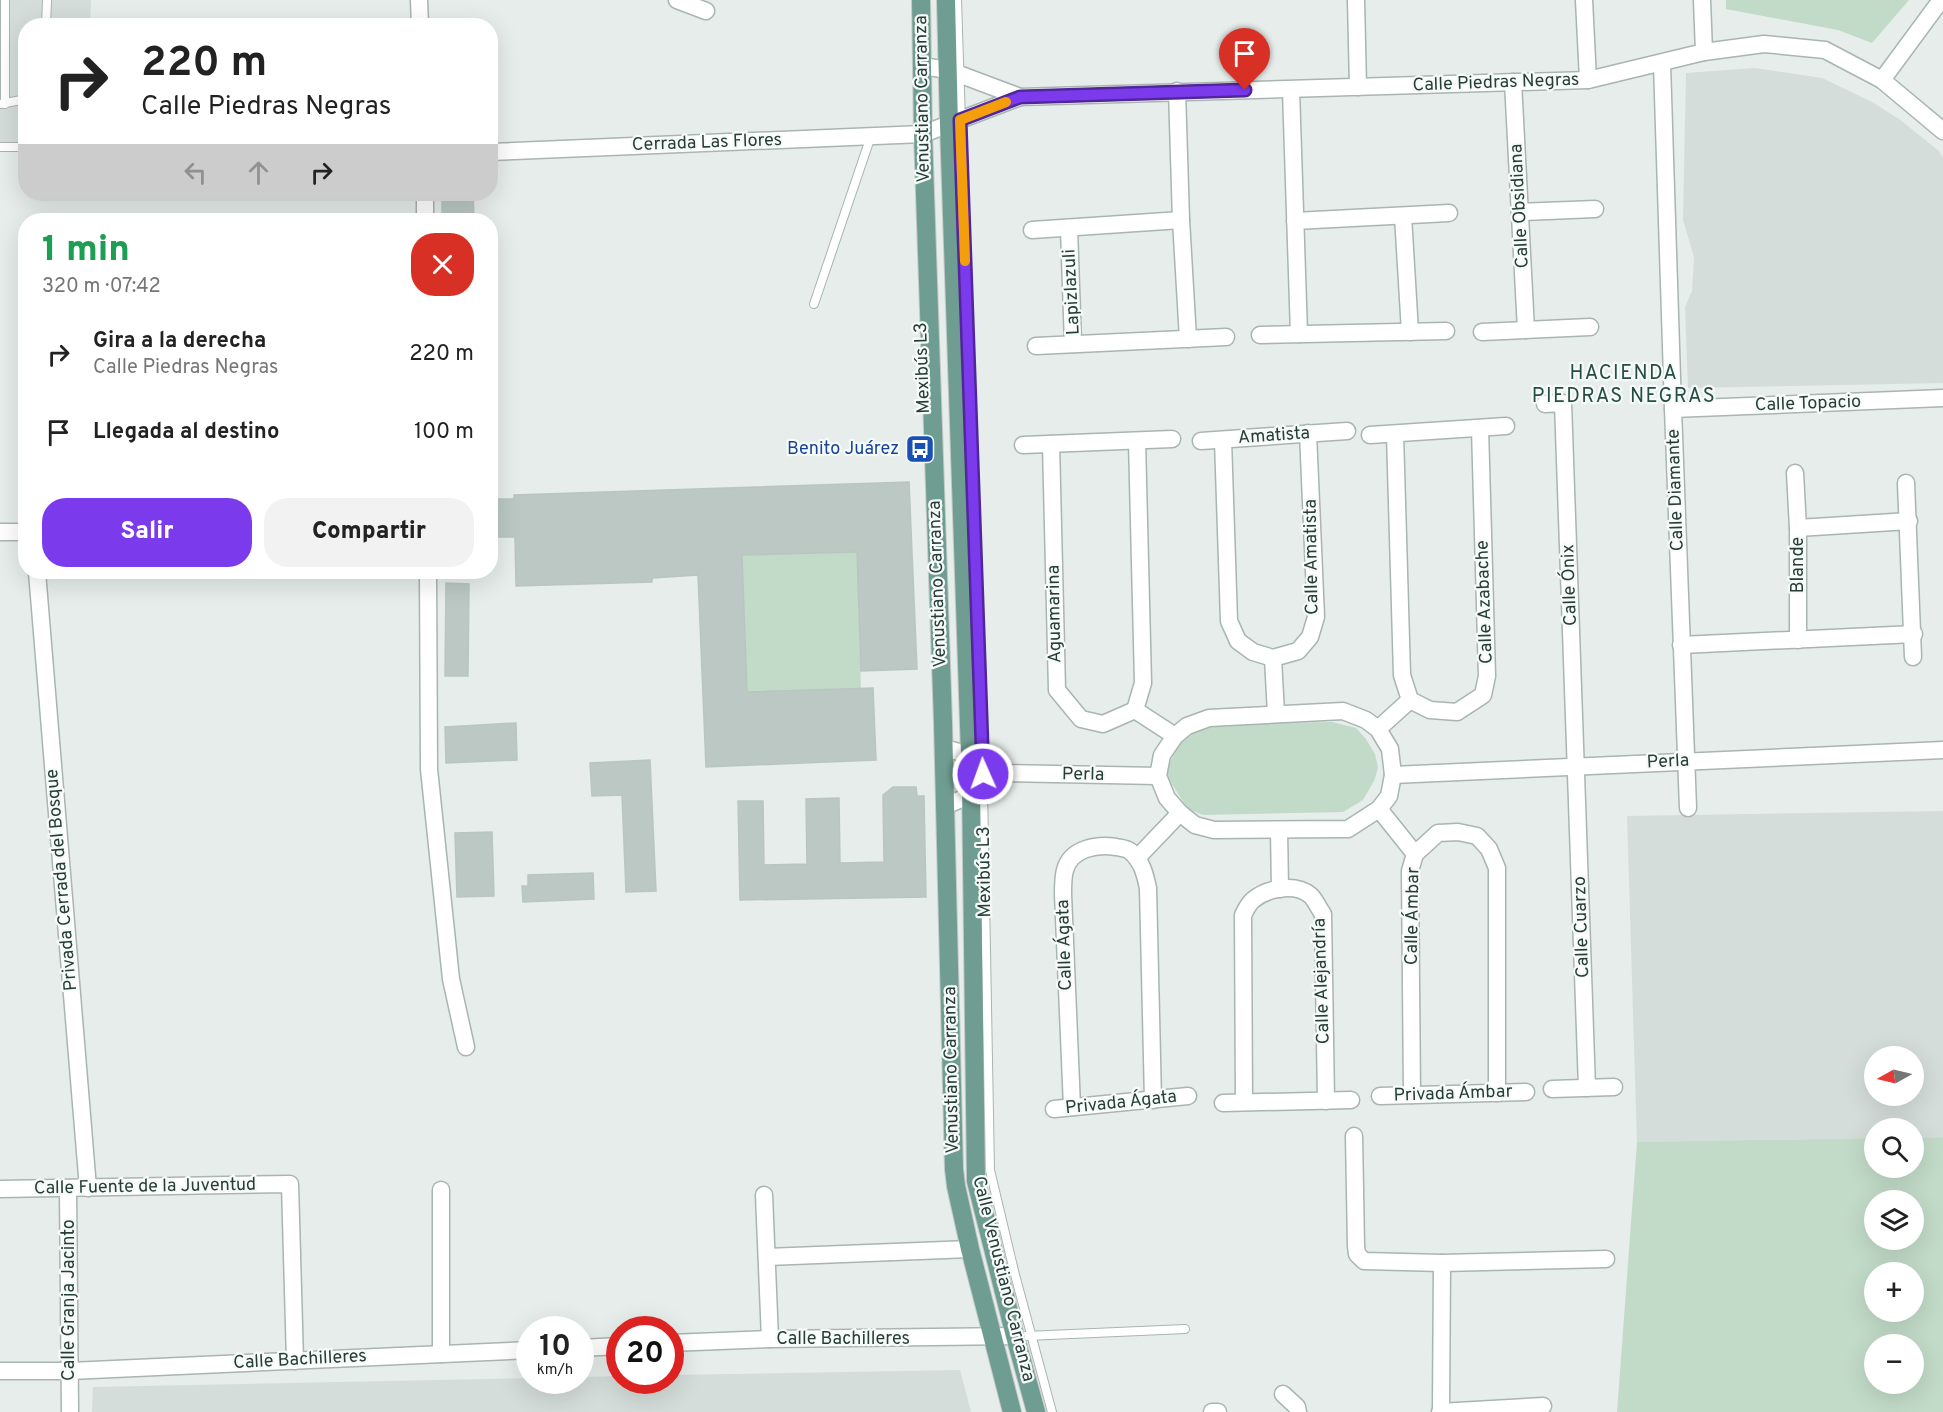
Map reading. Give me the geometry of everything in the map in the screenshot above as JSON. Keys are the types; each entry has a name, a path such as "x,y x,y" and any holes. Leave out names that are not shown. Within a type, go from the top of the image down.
{"main road":[{"name":"Venustiano Carranza","path":"921,0 920,134 944,748 954,1169"},
{"name":"Venustiano Carranza","path":"946,0 955,123 977,791 975,1145"},
{"name":"Calle Venustiano Carranza","path":"975,1145 976,1181 1023,1336 1036,1412"},
{"path":"954,1147 975,1145"},
{"name":"Calle Venustiano Carranza","path":"954,1169 967,1249 989,1338 1012,1412"}],"street":[{"path":"419,0 420,18"},
{"path":"677,0 706,11"},
{"path":"1356,0 1358,87"},
{"path":"1584,0 1588,80"},
{"path":"1702,0 1704,52"},
{"path":"1882,80 1941,0"},
{"name":"Calle Piedras Negras","path":"920,134 955,123 1020,97 1588,80 1662,64 1704,52 1764,44 1825,50 1882,80 1943,131"},
{"name":"Calle Diamante","path":"1662,64 1688,808"},
{"name":"Calle Piedras Negras","path":"922,66 953,73 1020,97"},
{"name":"Calle Obsidiana","path":"1513,82 1526,330"},
{"path":"1291,90 1299,334"},
{"path":"1178,91 1181,220 1188,339"},
{"name":"Cerrada Las Flores","path":"498,152 920,134"},
{"path":"1521,212 1595,208"},
{"path":"1295,221 1449,213"},
{"path":"1403,216 1410,332"},
{"name":"Lapizlazuli","path":"1181,220 1069,228 1073,344 1226,337"},
{"path":"1032,230 1069,228"},
{"path":"1482,332 1590,327"},
{"path":"1260,335 1446,331"},
{"path":"1036,346 1073,344"},
{"name":"Calle Topacio","path":"1673,409 1943,398"},
{"name":"Calle Ónix","path":"1545,404 1563,403 1577,766"},
{"path":"1370,435 1506,426"},
{"name":"Calle Azabache","path":"1410,700 1430,710 1457,712 1483,695 1487,676 1480,428"},
{"name":"Amatista","path":"1201,441 1347,431"},
{"name":"Calle Amatista","path":"1273,658 1298,651 1310,637 1316,617 1308,433"},
{"path":"1378,729 1410,700 1402,675 1395,434"},
{"path":"1023,445 1172,439"},
{"path":"1222,440 1229,621 1238,641 1253,652 1273,658 1276,714"},
{"path":"1137,441 1143,683 1135,710 1176,736"},
{"name":"Aguamarina","path":"1051,444 1057,690 1081,719 1103,724 1135,710"},
{"path":"1795,473 1798,528"},
{"path":"1906,483 1914,634 1913,657"},
{"name":"Blande","path":"1798,640 1798,528 1909,521"},
{"path":"0,532 18,532"},
{"name":"Privada Cerrada del Bosque","path":"38,579 88,1188"},
{"path":"428,579 429,769 451,979 466,1047"},
{"path":"1681,645 1914,634"},
{"path":"1343,711 1366,720 1378,729 1390,749 1393,775 1389,796 1379,809 1348,829 1214,830 1195,825 1167,798 1158,776 1162,755 1176,736 1187,726 1209,718 1343,711"},
{"name":"Perla","path":"944,748 976,758 1008,773 1158,776"},
{"name":"Perla","path":"1393,775 1943,750"},
{"name":"Calle Cuarzo","path":"1577,766 1587,1088"},
{"path":"945,807 1008,773"},
{"path":"1379,809 1416,854"},
{"path":"1153,1100 1148,888 1144,870 1137,858 1180,813"},
{"path":"1244,1102 1243,915 1251,901 1262,893 1280,889 1279,830"},
{"name":"Calle Ámbar","path":"1412,1095 1410,871 1416,854 1438,833 1458,832 1477,836 1489,849 1497,868 1497,1093"},
{"name":"Calle Ágata","path":"1072,1107 1063,894 1065,869 1075,855 1090,847 1107,845 1128,849 1137,858"},
{"name":"Calle Alejandría","path":"1280,889 1297,888 1311,896 1323,914 1326,1101"},
{"path":"1552,1089 1614,1087"},
{"name":"Privada Ámbar","path":"1380,1096 1526,1092"},
{"name":"Privada Ágata","path":"1054,1110 1188,1096"},
{"path":"1223,1103 1351,1100"},
{"path":"1354,1136 1356,1246 1358,1254 1364,1261 1442,1263 1606,1259"},
{"name":"Calle Fuente de la Juventud","path":"0,1189 290,1184 295,1361"},
{"name":"Calle Granja Jacinto","path":"68,1189 70,1412"},
{"path":"441,1190 441,1354"},
{"path":"764,1195 770,1339"},
{"path":"766,1257 967,1249"},
{"path":"1442,1263 1441,1412 1543,1406"},
{"name":"Calle Bachilleres","path":"684,1342 770,1339 1023,1336"},
{"name":"Calle Bachilleres","path":"0,1371 70,1371 516,1351"},
{"path":"1283,1394 1297,1407 1298,1412"},
{"path":"1212,1412 1218,1412"}],"lane":[{"path":"5,0 2,104 18,101"},
{"path":"46,18 47,0"},
{"name":"Mexibús L3","path":"912,0 920,134 944,1146 946,1180 967,1249"},
{"path":"953,73 957,0"},
{"path":"814,304 871,136"},
{"path":"0,147 18,147"},
{"name":"Mexibús L3","path":"977,791 990,1170 1023,1336 1052,1412"},
{"path":"1023,1336 1185,1329"},
{"path":"989,1338 1005,1412"}],"shaded area":[{"path":"0,0 91,0 90,18 18,18 18,144 0,143"},
{"path":"1755,68 1822,78 1872,102 1899,119 1939,151 1943,158 1943,383 1688,388 1685,307 1692,291 1694,257 1683,220 1686,73"},
{"path":"1943,811 1943,1137 1924,1138 1924,1118 1864,1118 1864,1138 1637,1142 1627,816"},
{"path":"960,1370 971,1412 92,1412 93,1387 516,1378 516,1394 594,1394 594,1377 606,1376 606,1394 684,1394 684,1375"}],"green space":[{"path":"1726,0 1909,0 1872,43 1838,30 1726,9"},
{"path":"857,552 861,689 747,692 742,555"},
{"path":"1332,722 1356,728 1375,754 1378,768 1374,781 1363,800 1343,812 1203,815 1188,809 1168,778 1168,766 1183,736 1208,724"},
{"path":"1943,1137 1943,1412 1617,1412 1637,1142 1864,1138 1864,1178 1924,1178 1924,1138"}],"building":[{"path":"442,201 473,201 474,213 442,213"},
{"path":"909,482 917,669 861,671 857,552 742,555 747,692 873,688 876,760 706,767 698,575 652,578 652,582 516,586 515,537 498,537 498,499 514,499 514,495"},
{"path":"446,583 469,584 468,676 445,676"},
{"path":"516,723 517,760 446,763 445,727"},
{"path":"650,760 656,891 626,892 622,795 592,796 590,763"},
{"path":"893,787 916,787 917,796 924,796 926,897 740,900 738,801 763,801 764,865 807,864 806,799 839,798 840,863 884,862 883,795"},
{"path":"492,832 494,896 457,897 455,833"},
{"path":"593,873 594,899 523,902 522,886 528,886 528,875"}],"slow traffic":[{"path":"965,261 960,120 1006,102"}],"place":[{"name":"Benito Juárez","path":"920,449"}],"district":[{"name":"HACIENDA PIEDRAS NEGRAS","path":"1624,386"}],"route":[{"path":"983,774 960,120 1020,97 1245,90"}]}
